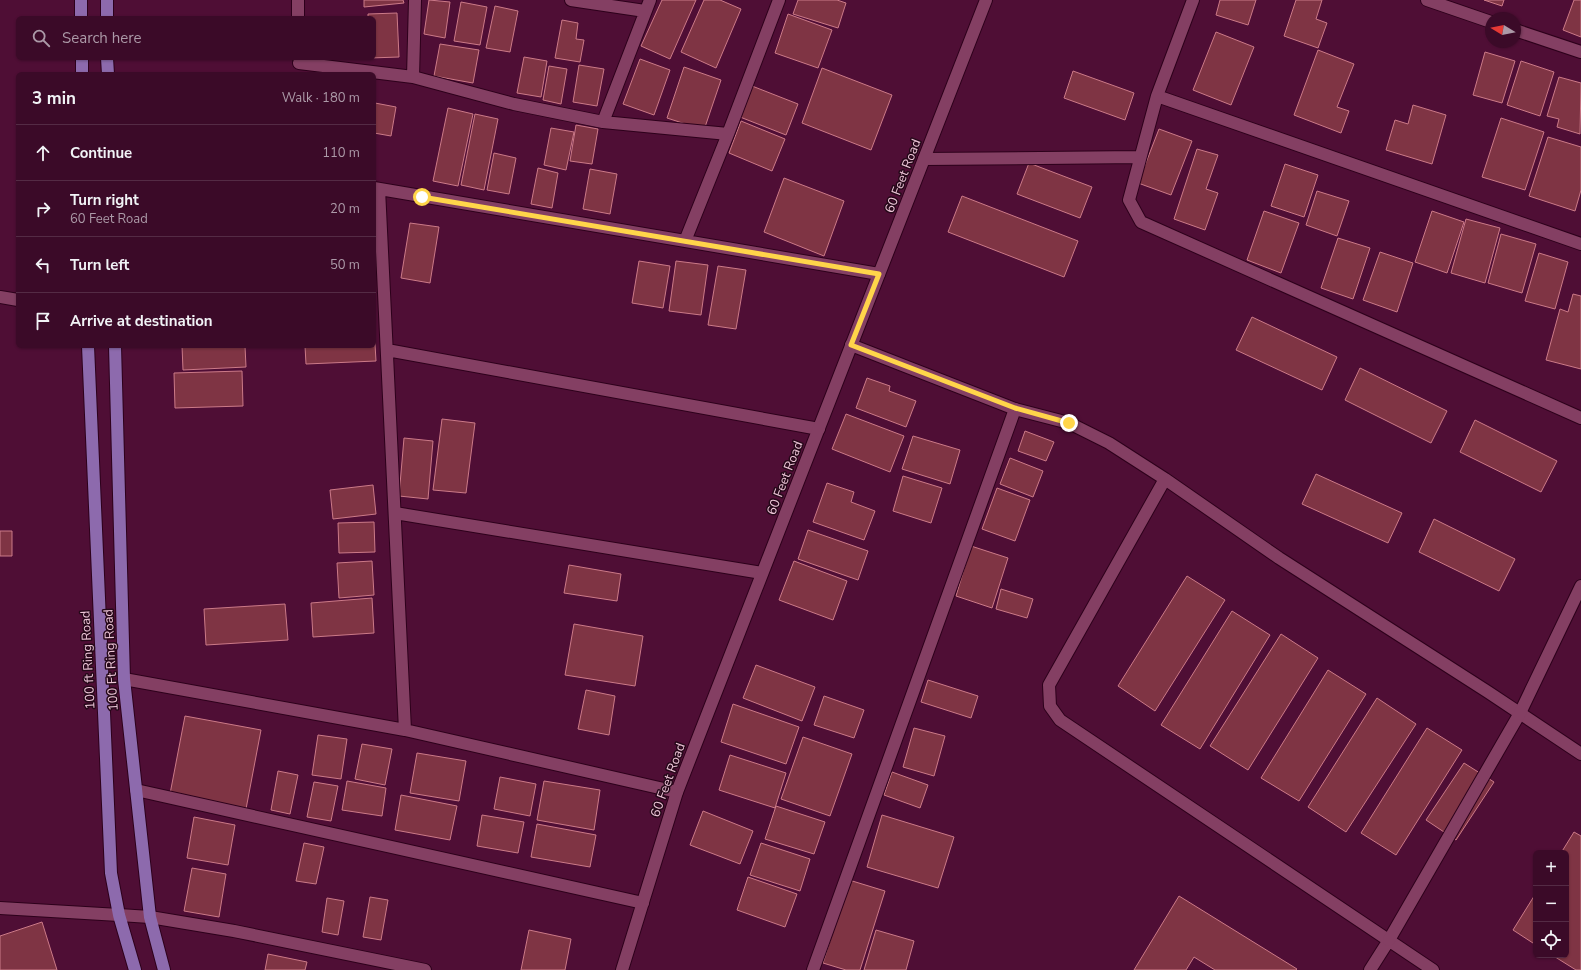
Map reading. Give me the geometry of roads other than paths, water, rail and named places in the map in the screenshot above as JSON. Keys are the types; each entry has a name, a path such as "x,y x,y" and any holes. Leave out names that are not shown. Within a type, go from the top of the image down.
{"main road":[{"path":"81,0 81,16"},
{"path":"107,0 107,16"},
{"path":"82,60 82,72"},
{"path":"107,60 108,72"},
{"name":"100 ft Ring Road","path":"88,348 111,873 119,915 135,970"},
{"name":"100 Ft Ring Road","path":"115,348 124,678 150,917 164,970"}],"street":[{"path":"298,0 298,16"},
{"path":"413,77 415,0"},
{"path":"571,0 647,6 603,122"},
{"path":"685,241 779,0"},
{"name":"60 Feet Road","path":"622,970 677,792 986,0"},
{"path":"1193,0 1157,96 1129,200 1141,222 1581,418"},
{"path":"1427,0 1485,20"},
{"path":"1521,32 1581,52"},
{"path":"299,65 366,72"},
{"path":"376,73 413,77 514,104 603,122 728,134"},
{"path":"1157,96 1581,244"},
{"path":"924,159 1140,158"},
{"path":"405,730 387,350 376,188 879,274"},
{"path":"0,297 16,300"},
{"path":"851,345 1015,408 1069,423 1109,443 1165,479 1280,558 1581,754"},
{"path":"387,350 819,429"},
{"path":"813,970 1015,408"},
{"path":"1165,479 1049,685 1050,706 1060,720 1433,970"},
{"path":"395,513 762,574"},
{"path":"1370,970 1389,940 1520,713 1581,586"},
{"path":"124,678 405,730 677,792"},
{"path":"136,790 643,903"},
{"path":"0,908 150,917 234,931 425,970"}]}
